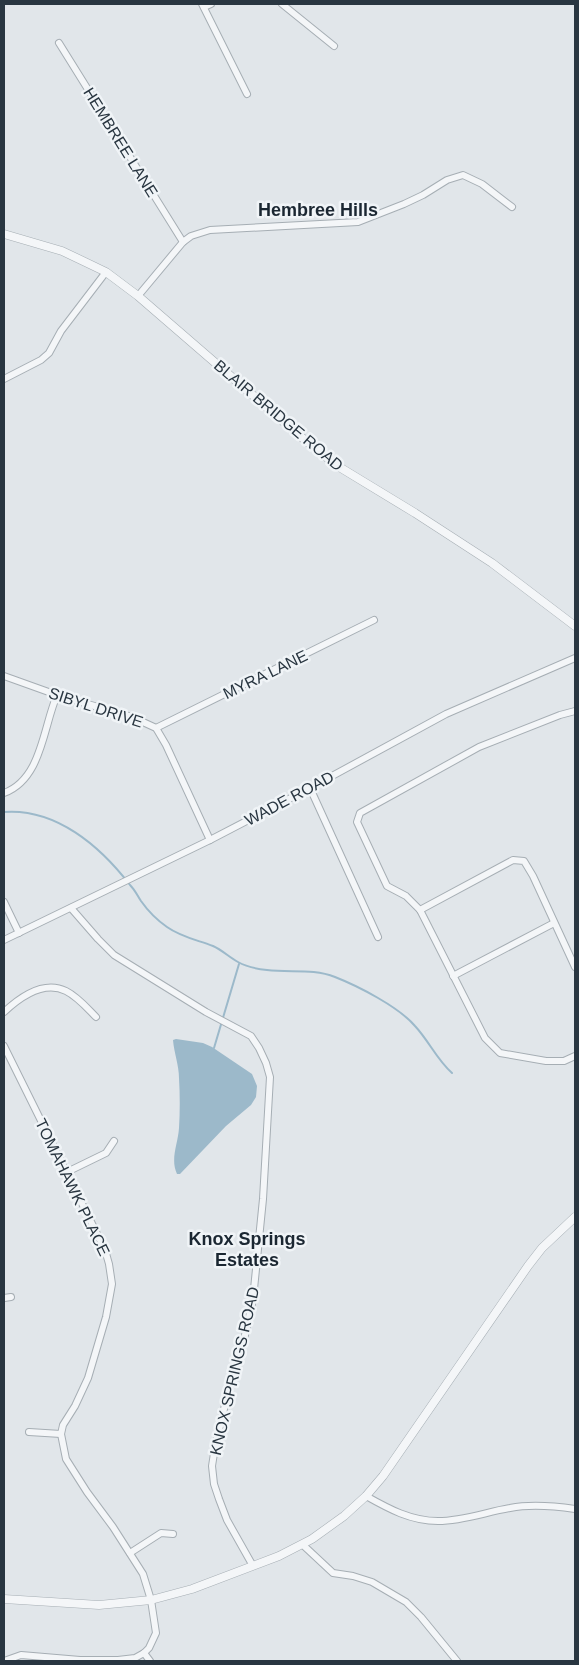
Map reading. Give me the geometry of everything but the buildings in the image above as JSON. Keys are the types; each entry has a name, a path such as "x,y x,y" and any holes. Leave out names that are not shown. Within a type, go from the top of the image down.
{"street":[{"path":"211,4 203,6 247,94"},
{"path":"282,4 334,46"},
{"name":"HEMBREE LANE","path":"59,43 183,242"},
{"path":"138,296 183,242 191,236 210,230 358,222 404,204 447,180 463,175 482,184 512,207"},
{"name":"BLAIR BRIDGE ROAD","path":"4,234 62,251 106,272 138,296 336,465 492,563 575,626"},
{"path":"4,379 41,360 49,352 61,331 106,272"},
{"name":"MYRA LANE","path":"156,728 374,620"},
{"name":"WADE ROAD","path":"4,940 210,840 446,714 575,658"},
{"name":"SIBYL DRIVE","path":"4,676 56,695 132,716 156,728 166,745 210,840"},
{"path":"4,793 23,780 35,762 56,695"},
{"path":"575,711 560,715 479,747 360,813 357,822 387,886 406,896 420,910 486,1038 500,1053 546,1061 564,1061 575,1056"},
{"path":"310,788 378,937"},
{"path":"420,910 513,860 524,861 533,876 575,967"},
{"path":"4,902 19,933"},
{"name":"KNOX SPRINGS ROAD","path":"71,908 114,954 206,1012 251,1036 266,1063 270,1077 263,1199 253,1299 243,1344 233,1372 212,1466 214,1484 227,1520 252,1566"},
{"path":"453,976 554,923"},
{"path":"4,1012 22,997 38,990 53,988 68,992 96,1017"},
{"name":"TOMAHAWK PLACE","path":"4,1046 105,1250 112,1284 106,1317 88,1378 60,1434"},
{"path":"67,1172 106,1153 114,1141"},
{"path":"4,1599 81,1605 151,1600 192,1589 303,1545 344,1516 366,1496 383,1476 528,1266 542,1248 575,1217"},
{"path":"4,1298 11,1297"},
{"path":"4,1661 21,1656 80,1660 135,1658 144,1654 156,1633 151,1600 143,1574 66,1459 60,1434 29,1432"},
{"path":"366,1496 397,1513 418,1519 438,1521 468,1518 496,1510 530,1505 575,1509"},
{"path":"130,1553 162,1533 173,1534"},
{"path":"303,1545 333,1573 353,1576 372,1582 406,1602 421,1617 457,1661"},
{"path":"144,1654 150,1661"}],"water":[{"path":"173,1040 203,1043 212,1047 252,1074 257,1086 256,1097 251,1105 226,1126 180,1174 177,1174 174,1163 180,1110 179,1073"}],"waterway":[{"path":"4,812 23,812 41,816 75,832 105,857 153,915 167,927 178,933 213,946 248,966 276,971 327,974 378,998 408,1019 452,1073"},
{"path":"214,1048 239,964"}],"district":[{"name":"Hembree Hills","path":"318,210"},
{"name":"Knox Springs Estates","path":"247,1249"}]}
